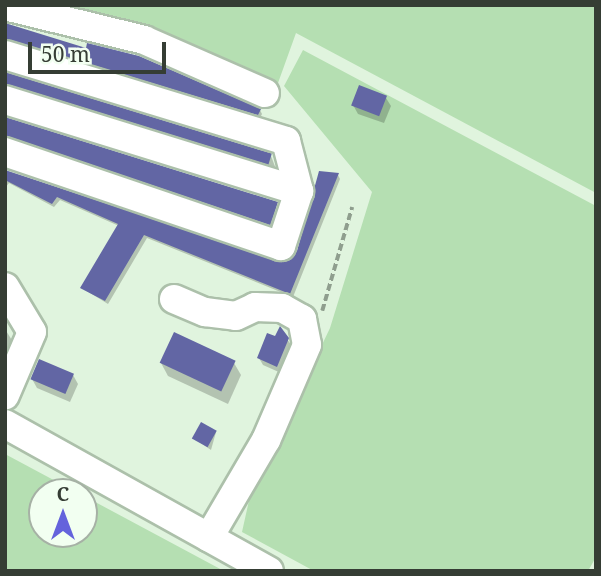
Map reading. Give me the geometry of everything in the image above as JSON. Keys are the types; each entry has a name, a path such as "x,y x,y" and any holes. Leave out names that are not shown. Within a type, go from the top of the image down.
{"street":[{"path":"5,6 144,40 265,93"},
{"path":"5,55 286,141 299,191 281,246 5,152"},
{"path":"5,100 299,191"},
{"path":"5,287 32,332 5,395"},
{"path":"174,299 205,312 236,316 255,307 282,308 302,318 307,345 266,440 209,537"},
{"path":"5,424 269,571"}],"path":[{"path":"307,345 329,297 352,207"}],"green space":[{"path":"46,5 596,5 596,193 296,33 278,83 145,32"},
{"path":"303,50 596,206 596,557 588,571 314,571 242,532 250,496 330,328 372,192 284,86"},
{"path":"5,454 50,478 28,478 28,548 98,548 98,504 224,571 5,571"}],"building":[{"path":"5,23 86,48 87,43 139,56 261,109 258,115 5,39"},
{"path":"5,72 272,154 268,165 5,85"},
{"path":"359,85 387,96 379,116 351,106"},
{"path":"5,117 278,202 270,225 5,136"},
{"path":"5,170 284,262 297,251 319,171 339,173 290,294 144,235 105,301 80,288 118,224 57,197 52,204 5,180"},
{"path":"280,326 289,338 277,367 257,358 267,333 275,336"},
{"path":"174,332 236,361 221,392 160,363"},
{"path":"39,359 74,374 65,394 30,379"},
{"path":"201,422 217,431 208,447 192,439"}]}
